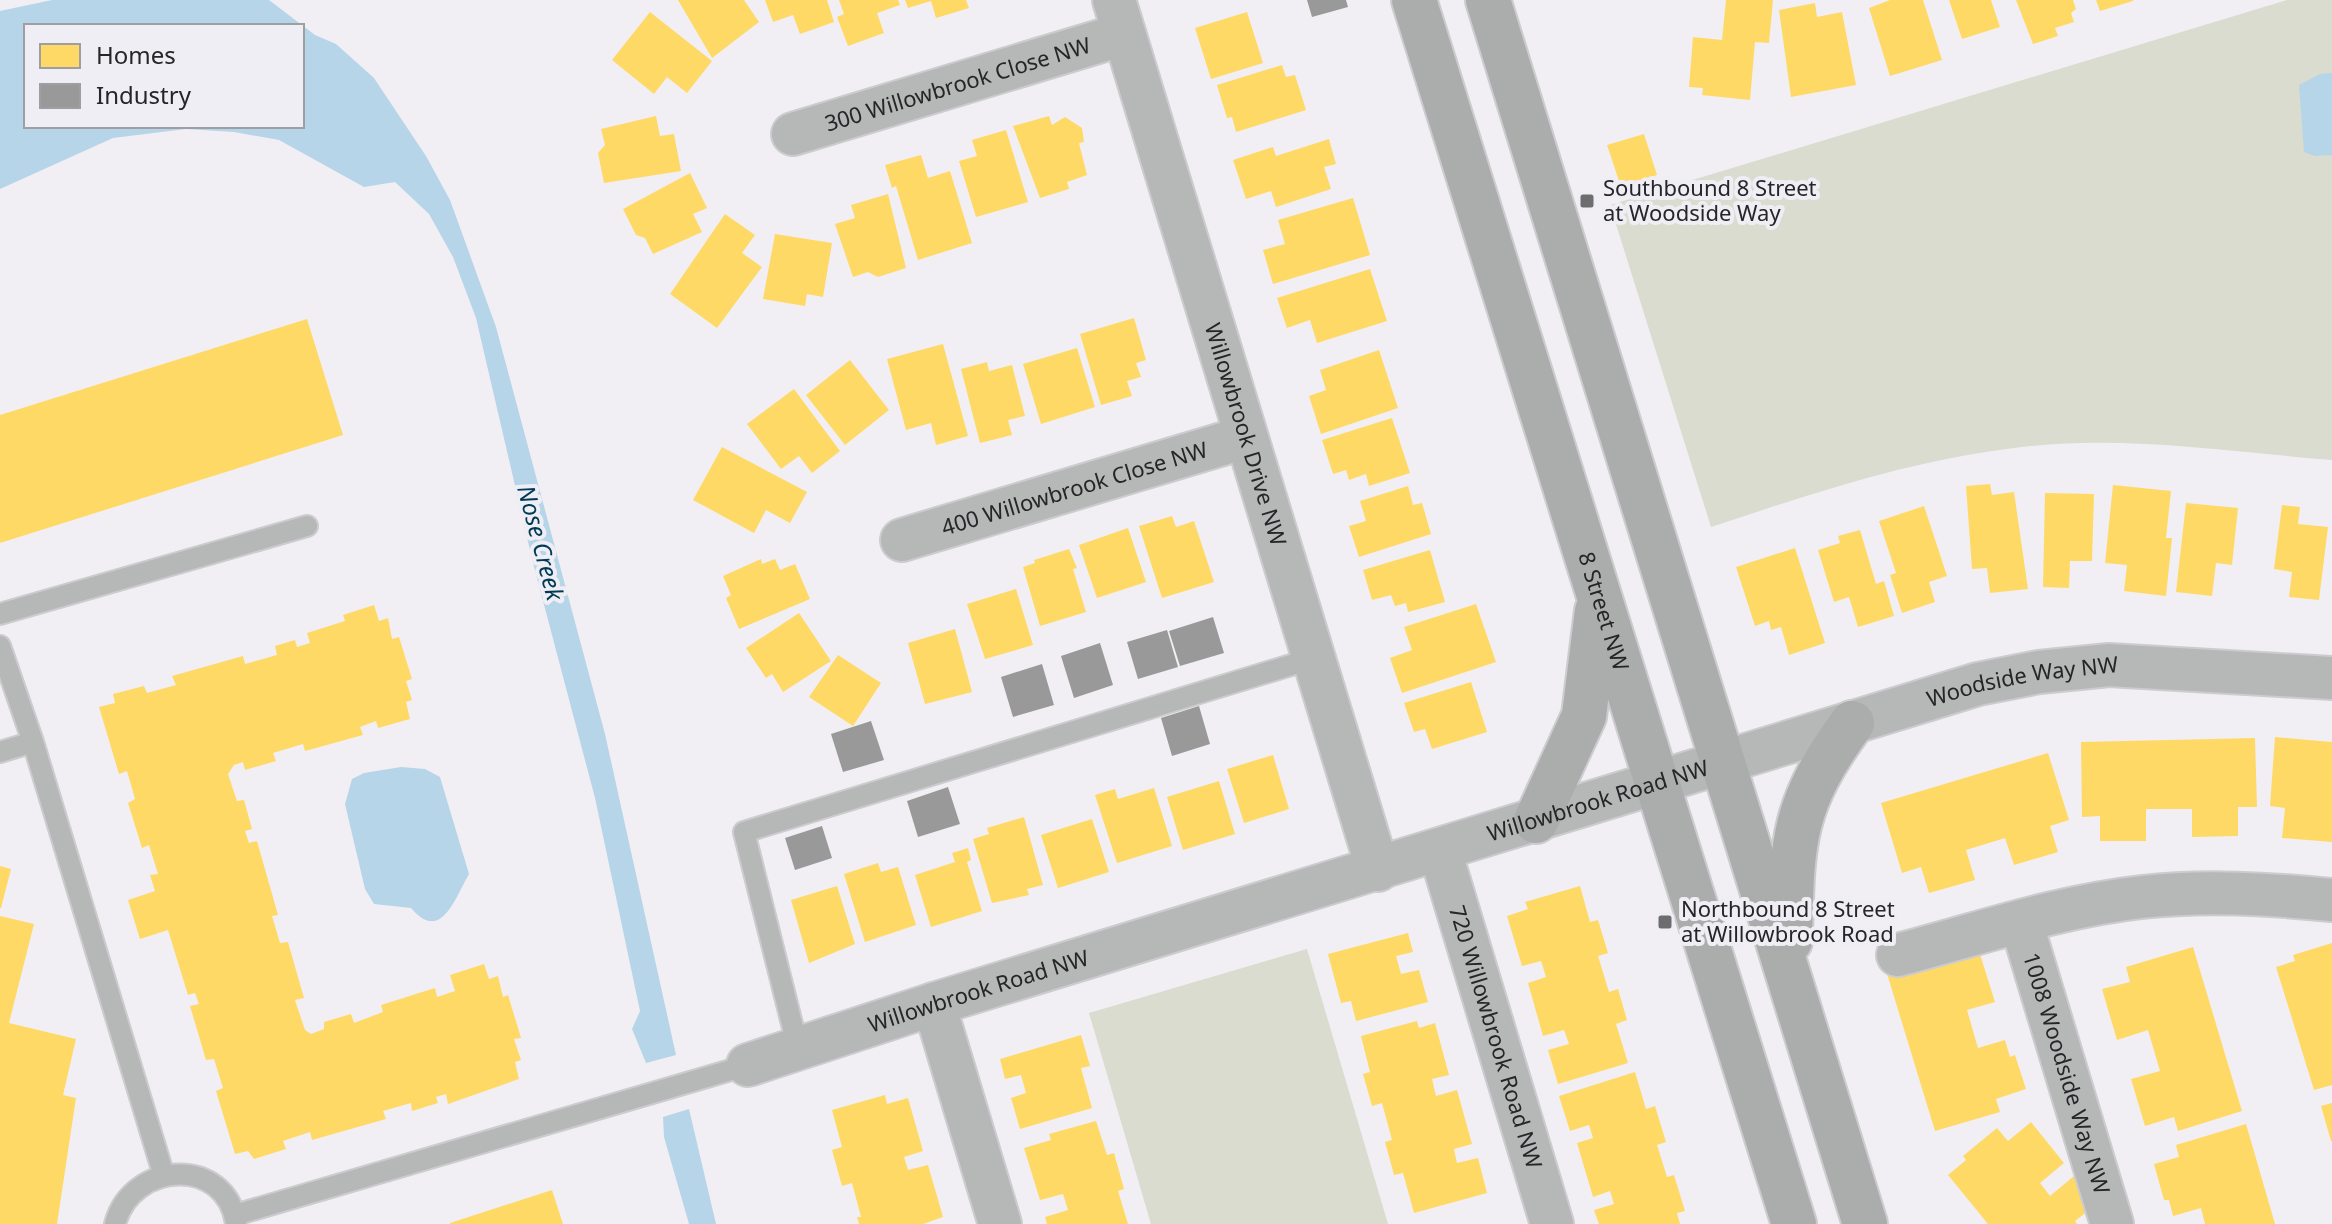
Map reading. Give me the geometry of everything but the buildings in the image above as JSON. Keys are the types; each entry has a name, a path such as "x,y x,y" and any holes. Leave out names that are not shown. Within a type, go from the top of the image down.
{"main road":[{"name":"8 Street NW","path":"1414,0 1794,1224"},
{"path":"1488,0 1865,1224"},
{"path":"1536,821 1584,716 1599,593"},
{"path":"1789,979 1796,828 1822,764 1852,723"}],"street":[{"name":"300 Willowbrook Close NW","path":"793,134 1119,17"},
{"name":"Willowbrook Drive NW","path":"1119,17 1378,870"},
{"name":"400 Willowbrook Close NW","path":"902,540 1246,437"},
{"name":"Woodside Way NW","path":"1722,763 1978,684 2039,672 2109,665 2332,678"},
{"name":"Willowbrook Road NW","path":"748,1065 934,1004 1722,763"},
{"name":"720 Willowbrook Road NW","path":"1440,851 1552,1224"},
{"name":"1008 Woodside Way NW","path":"1898,955 2021,922 2144,897 2208,893 2332,900"},
{"name":"1008 Woodside Way NW","path":"2021,922 2112,1224"},
{"path":"934,1004 1000,1224"}],"lane":[{"path":"0,614 307,526"},
{"path":"0,646 33,742 164,1176"},
{"path":"798,1048 744,832 1314,658"},
{"path":"0,752 33,742"},
{"name":"Willowbrook Road NW","path":"235,1220 748,1065"},
{"path":"115,1224 119,1208 134,1189 155,1177 179,1174 203,1180 222,1194 235,1220"}],"shaded area":[{"path":"2287,0 2332,0 2332,460 2138,444 2022,447 1903,469 1711,527 1610,205"},
{"path":"1307,949 1388,1224 1151,1224 1089,1013"}],"water":[{"name":"Nose Creek","path":"52,0 269,0 301,24 24,24 24,128 304,128 304,27 336,44 374,78 426,156 450,200 496,327 605,734 676,1055 646,1063 632,1029 640,1011 595,798 533,563 476,318 453,257 429,214 395,182 364,187 279,140 234,132 186,129 113,138 0,189 0,11"},
{"path":"2332,73 2332,155 2315,156 2304,152 2299,85 2320,74"},
{"path":"401,767 425,769 440,777 469,874 446,914 431,921 411,908 374,904 365,889 345,804 352,779 364,773"},
{"path":"689,1109 716,1224 689,1224 664,1137 663,1117"}],"place":[{"name":"Southbound 8 Street at Woodside Way","path":"1587,201"},
{"name":"Northbound 8 Street at Willowbrook Road","path":"1665,922"}]}
